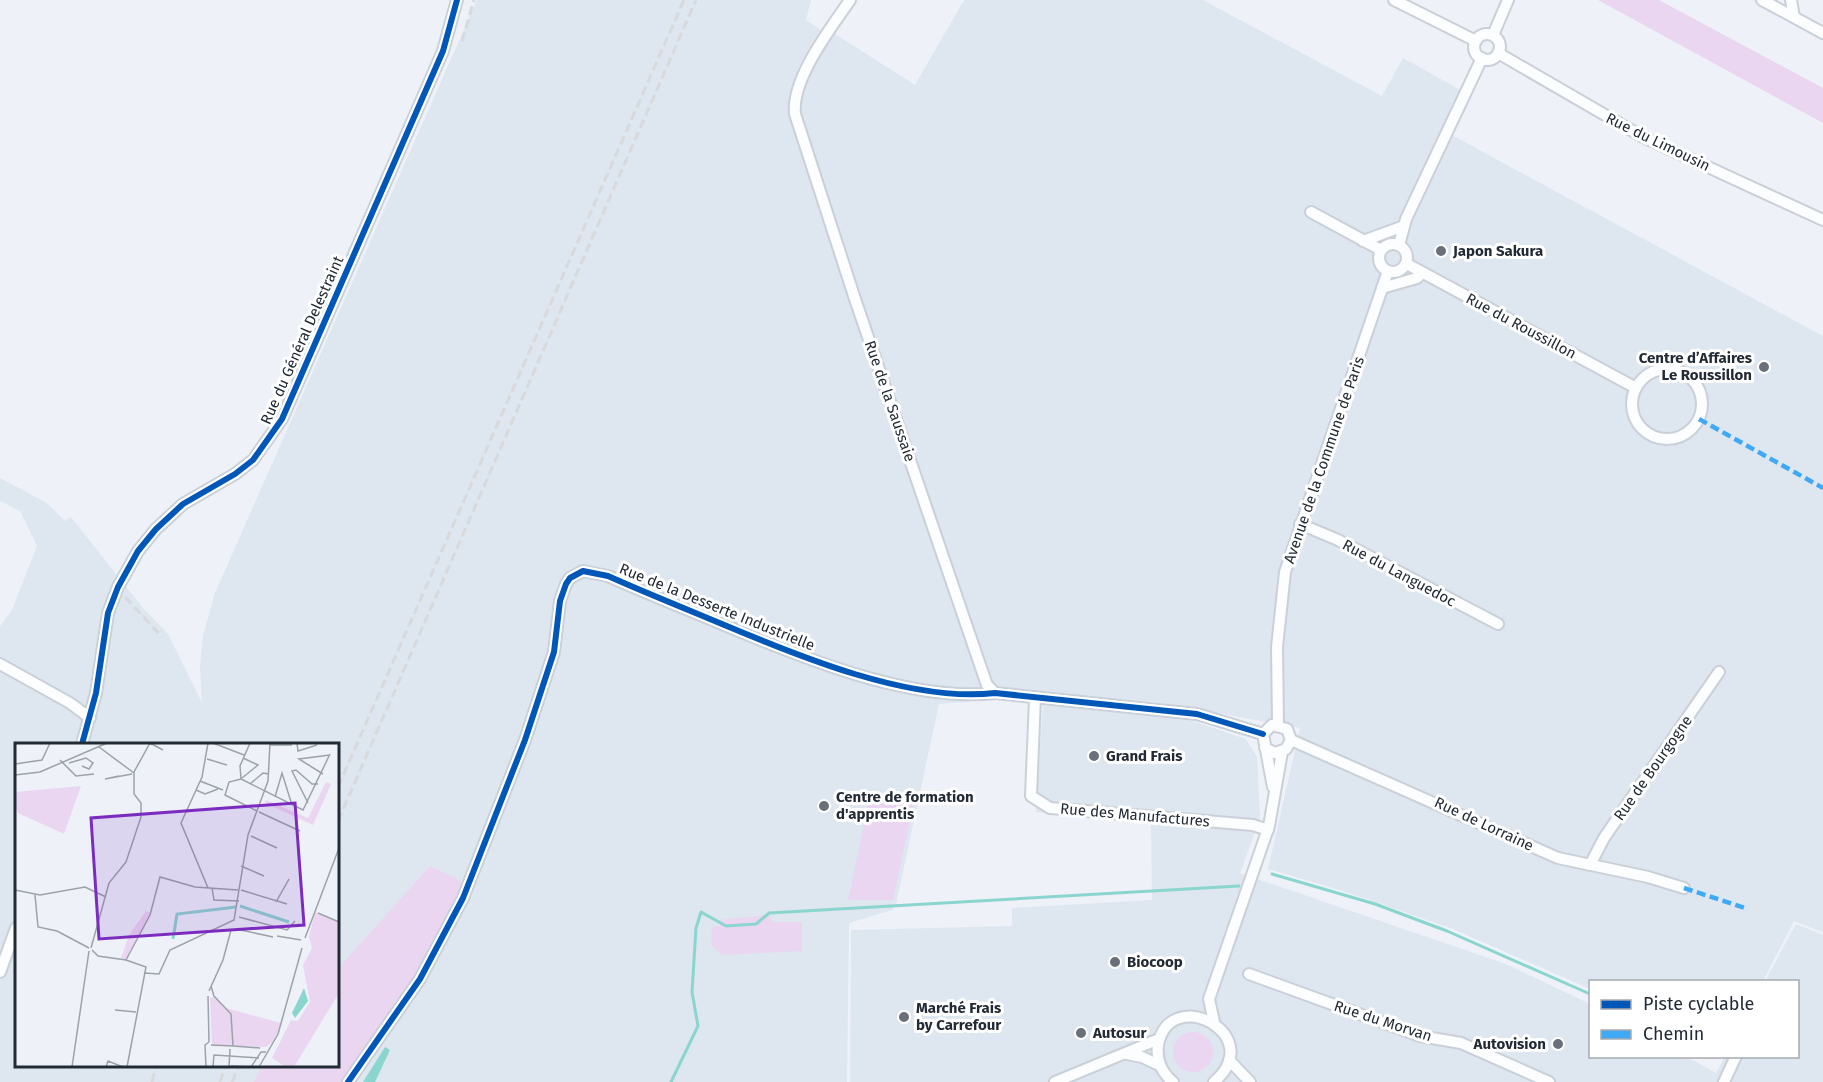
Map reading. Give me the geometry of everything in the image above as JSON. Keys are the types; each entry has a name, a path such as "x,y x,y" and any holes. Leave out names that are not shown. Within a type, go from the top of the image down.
{"street":[{"name":"Rue du Général Delestraint","path":"82,743 98,683 106,622 124,575 138,551 156,529 183,504 235,474 254,460 282,420 442,51 457,0"},
{"name":"Rue de la Saussaie","path":"850,0 810,64 794,105 870,343 987,685 994,693"},
{"path":"1394,0 1476,41"},
{"path":"1493,35 1508,0"},
{"path":"1762,0 1823,33"},
{"path":"1791,0 1794,17"},
{"path":"1485,34 1493,35 1499,43 1498,53 1493,58 1482,58 1474,49 1476,41 1485,34"},
{"name":"Rue du Limousin","path":"1498,53 1635,133 1823,220"},
{"path":"1399,245 1404,226 1482,58"},
{"path":"1311,212 1381,250"},
{"path":"1363,241 1404,226"},
{"path":"1389,244 1399,245 1407,253 1407,264 1399,272 1388,271 1380,262 1381,250 1389,244"},
{"name":"Rue du Roussillon","path":"1407,264 1636,388"},
{"name":"Avenue de la Commune de Paris","path":"1278,724 1277,647 1281,597 1291,550 1388,271"},
{"path":"1382,288 1417,278 1422,273"},
{"path":"1671,369 1684,374 1696,384 1702,398 1699,419 1692,428 1674,438 1662,438 1649,434 1640,426 1634,414 1632,399 1636,388 1646,376 1658,370 1671,369"},
{"name":"Rue du Languedoc","path":"1300,524 1338,540 1498,624"},
{"name":"Rue de la Desserte Industrielle","path":"348,1082 420,979 463,898 525,740 554,652 562,591 575,574 587,571 599,573 762,642 880,682 968,694 994,693 1197,714 1263,734"},
{"path":"0,664 90,718"},
{"name":"Rue de Bourgogne","path":"1590,865 1604,838 1719,672"},
{"name":"Rue des Manufactures","path":"1035,697 1031,796 1041,804 1050,808 1253,825 1268,830"},
{"path":"1159,1065 1157,1052 1160,1039 1172,1023 1191,1016 1209,999 1268,830 1275,796 1282,752 1291,740 1287,729 1278,724 1267,728 1263,734 1275,796"},
{"name":"Rue de Lorraine","path":"1291,740 1558,858 1684,888"},
{"path":"1265,748 1275,753 1282,752"},
{"path":"0,972 15,931"},
{"name":"Rue du Morvan","path":"1250,974 1420,1036 1461,1043 1549,1082"},
{"path":"1209,999 1214,1022 1227,1039 1229,1060 1226,1069 1215,1082"},
{"path":"1191,1016 1214,1022"},
{"path":"1055,1082 1160,1039"},
{"path":"1127,1054 1142,1057 1159,1065 1172,1082"},
{"path":"1724,1082 1735,1058"},
{"path":"1229,1060 1250,1082"}],"shaded area":[{"path":"477,0 811,0 806,20 824,32 835,34 915,85 964,0 1203,0 1382,96 1403,58 1464,92 1446,132 1823,336 1823,932 1794,921 1764,980 1589,980 1589,989 1453,929 1343,891 1268,869 1300,728 1156,702 1058,695 939,704 896,904 892,910 849,923 847,1082 349,1082 430,866 339,967 339,743 15,743 15,1067 262,1067 254,1082 0,1082 0,626 12,610 37,546 20,511 0,501 0,478 47,503 65,521 71,517 143,608 168,634 202,703 200,666 203,635 215,593"},
{"path":"1598,0 1659,0 1823,88 1823,123"},
{"path":"1043,705 1184,718 1246,739 1257,757 1260,819 1240,873 1506,964 1589,1004 1589,1058 1689,1058 1716,1073 1724,1058 1799,1058 1799,980 1766,980 1796,924 1823,935 1823,1082 850,1082 851,930 1012,926 1012,908 1152,900 1151,822 1036,812"},
{"path":"871,793 914,801 893,900 848,900"},
{"path":"430,866 469,885 420,979 349,1082 254,1082 262,1067 339,1067 339,967"},
{"path":"770,915 772,922 802,922 802,951 722,955 711,945 712,927 720,926 719,920"},
{"path":"1193,1032 1207,1038 1213,1052 1207,1066 1193,1072 1179,1066 1173,1052 1179,1038"},
{"path":"385,1047 390,1050 375,1082 363,1082"}],"waterway":[{"path":"1272,874 1375,904 1447,931 1589,994"},
{"path":"671,1082 698,1026 692,992 696,928 701,912 726,926 756,924 769,913 1239,886"}],"railway":[{"path":"462,41 474,0"},
{"path":"339,785 684,0"},
{"path":"339,819 696,0"},
{"path":"125,597 162,637"},
{"path":"152,1082 156,1067"},
{"path":"220,1082 226,1067"},
{"path":"232,1082 239,1067"}],"marked path":[{"path":"1699,419 1823,488"},
{"path":"1684,888 1748,909"}],"cycle path":[{"path":"82,743 96,693 108,613 118,587 138,551 156,529 183,504 235,474 253,460 282,419 443,51 457,0"},
{"path":"348,1082 420,979 463,898 525,740 554,652 560,601 566,584 570,578 583,571 608,576 820,663 892,684 928,691 962,694 995,693 1197,714 1263,734"}],"place":[{"name":"Japon Sakura","path":"1441,251"},
{"name":"Centre d’Affaires Le Roussillon","path":"1764,367"},
{"name":"Grand Frais","path":"1094,756"},
{"name":"Centre de formation d'apprentis","path":"824,806"},
{"name":"Biocoop","path":"1115,962"},
{"name":"Marché Frais by Carrefour","path":"904,1017"},
{"name":"Autosur","path":"1081,1033"},
{"name":"Autovision","path":"1558,1044"}]}
